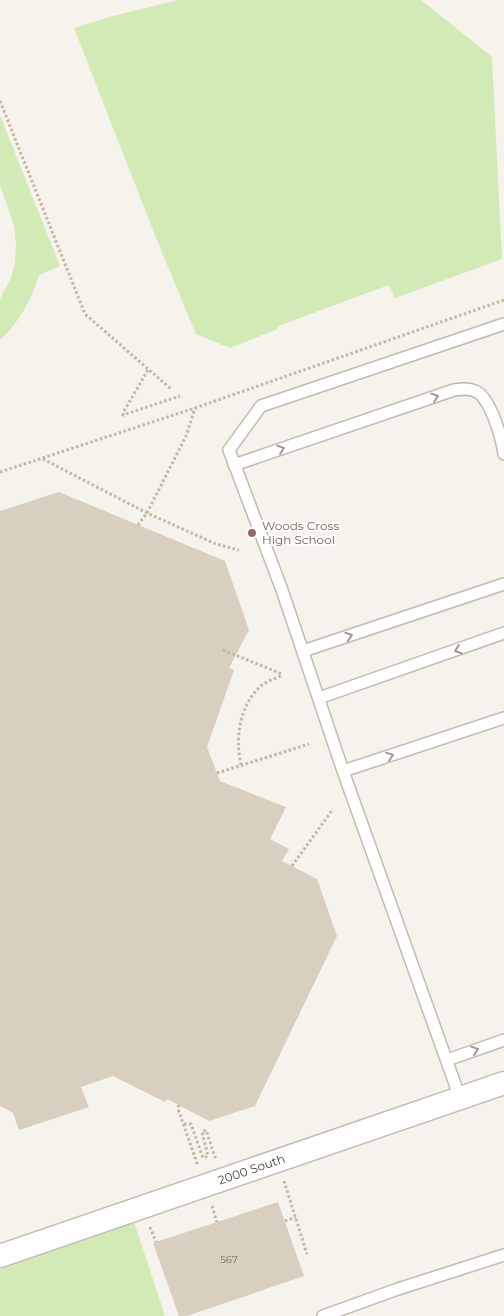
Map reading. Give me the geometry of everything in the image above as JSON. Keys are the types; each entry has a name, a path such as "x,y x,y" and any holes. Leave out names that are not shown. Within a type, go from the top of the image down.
{"street":[{"name":"2000 South","path":"0,1256 504,1082"}],"lane":[{"path":"460,1098 282,590 229,450 261,406 504,324"},
{"path":"234,465 454,390 467,389 477,392 483,397 492,412 504,454"},
{"path":"303,651 504,584"},
{"path":"319,698 504,633"},
{"path":"344,771 504,718"},
{"path":"447,1060 504,1040"},
{"path":"323,1316 398,1289 504,1255"}],"path":[{"path":"0,101 85,314 171,389"},
{"path":"0,472 195,408 504,300"},
{"path":"148,370 123,415 180,396"},
{"path":"138,526 147,513 186,436 195,408"},
{"path":"43,459 147,513 216,544 239,550"},
{"path":"223,650 283,674 264,684 254,693 246,708 239,727 237,748 241,765"},
{"path":"218,773 309,744"},
{"path":"292,866 333,809"},
{"path":"180,1105 178,1109 199,1167"},
{"path":"184,1124 191,1124 204,1158 208,1156 202,1132 206,1130 216,1161"},
{"path":"275,1184 284,1181 307,1254"},
{"path":"217,1222 212,1206 221,1202"},
{"path":"285,1221 296,1217"}],"green space":[{"path":"178,0 421,0 492,57 502,259 395,298 389,285 278,326 278,329 230,348 196,334 158,243 74,28 109,17"},
{"path":"0,115 60,266 39,275 24,310 0,340 0,299 11,278 16,244 14,226 0,185"},
{"path":"134,1222 165,1316 0,1316 0,1269"}],"building":[{"path":"59,492 225,561 249,630 229,668 234,670 207,747 220,781 286,807 270,839 289,849 282,861 317,879 337,936 255,1106 209,1121 167,1099 165,1102 113,1076 81,1087 89,1107 19,1130 13,1113 0,1106 0,511"},
{"path":"278,1202 304,1276 187,1316 179,1316 153,1243"}],"place":[{"name":"Woods Cross High School","path":"252,533"}]}
